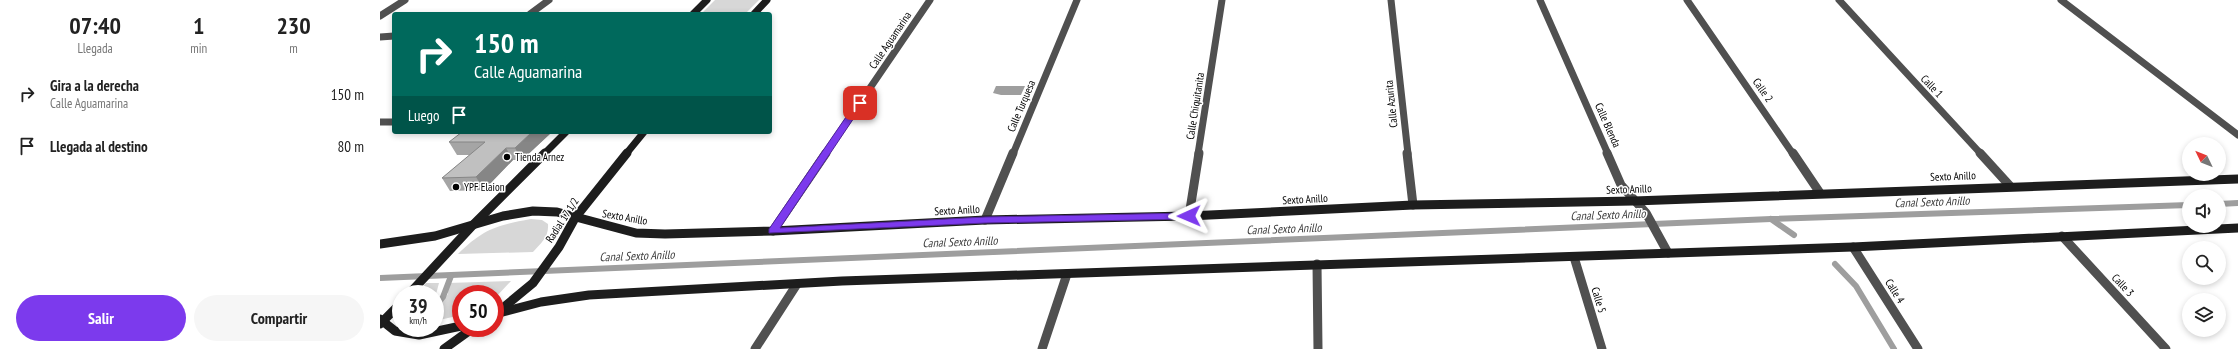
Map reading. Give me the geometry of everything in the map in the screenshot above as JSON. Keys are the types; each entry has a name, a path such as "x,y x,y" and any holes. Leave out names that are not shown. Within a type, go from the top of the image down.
{"main road":[{"path":"695,12 707,0"},
{"path":"756,12 767,0"},
{"path":"418,285 473,225 564,134"},
{"name":"Radial 17 1/2","path":"504,307 533,284 559,247 574,218 642,134"},
{"name":"Sexto Anillo","path":"380,244 435,236 503,216 533,211 557,212 574,218 636,233 665,234 773,231 985,220 1189,216 1414,205 1634,201 2010,186 2238,179"},
{"path":"504,312 540,302 589,295 797,284 1317,264 1853,247 2238,228"},
{"path":"392,311 381,322 395,330 419,335 452,328"},
{"path":"444,349 461,337"}],"street":[{"path":"380,16 405,0"},
{"path":"533,12 549,0"},
{"name":"Calle Aguamarina","path":"773,231 930,0"},
{"name":"Calle Turquesa","path":"985,220 1077,0"},
{"name":"Calle Chiquitanita","path":"1189,216 1222,0"},
{"name":"Calle Azurita","path":"1391,0 1414,205"},
{"name":"Calle Blenda","path":"1540,0 1621,185 1646,213 1668,253"},
{"name":"Calle 2","path":"1687,0 1820,193"},
{"name":"Calle 1","path":"1839,0 2010,186"},
{"path":"2061,0 2238,135"},
{"path":"380,36 392,36"},
{"path":"380,122 392,122"},
{"name":"Calle 3","path":"2062,236 2166,349"},
{"name":"Calle 4","path":"1853,247 1918,349"},
{"name":"Calle 5","path":"1574,257 1602,349"},
{"path":"1317,264 1318,349"},
{"path":"1042,349 1067,274"},
{"path":"755,349 797,284"}],"shaded area":[{"path":"715,0 759,0 747,12 703,12"},
{"path":"996,86 1025,86 1021,95 1001,95 993,93"},
{"path":"531,219 542,220 548,224 546,236 542,243 533,252 458,254 475,239 491,229 509,223"},
{"path":"511,281 504,288 504,285 452,285 452,317 444,319 444,299 448,294 448,283"},
{"path":"426,283 439,283 438,285 424,285"}],"building":[{"path":"459,134 530,134 515,148 506,148 476,177 442,178 485,142 449,142"}],"waterway":[{"name":"Canal Sexto Anillo","path":"2226,204 2238,203"},
{"name":"Canal Sexto Anillo","path":"1771,219 2182,205"},
{"name":"Canal Sexto Anillo","path":"380,278 1771,219"},
{"path":"1771,219 1794,235"},
{"path":"1835,264 1856,286 1894,349"},
{"path":"444,294 451,276"}],"place":[{"name":"Tienda Arnez","path":"507,157"},
{"name":"YPF Elaion","path":"456,187"}],"route":[{"path":"860,103 773,231 985,220 1189,216"}]}
